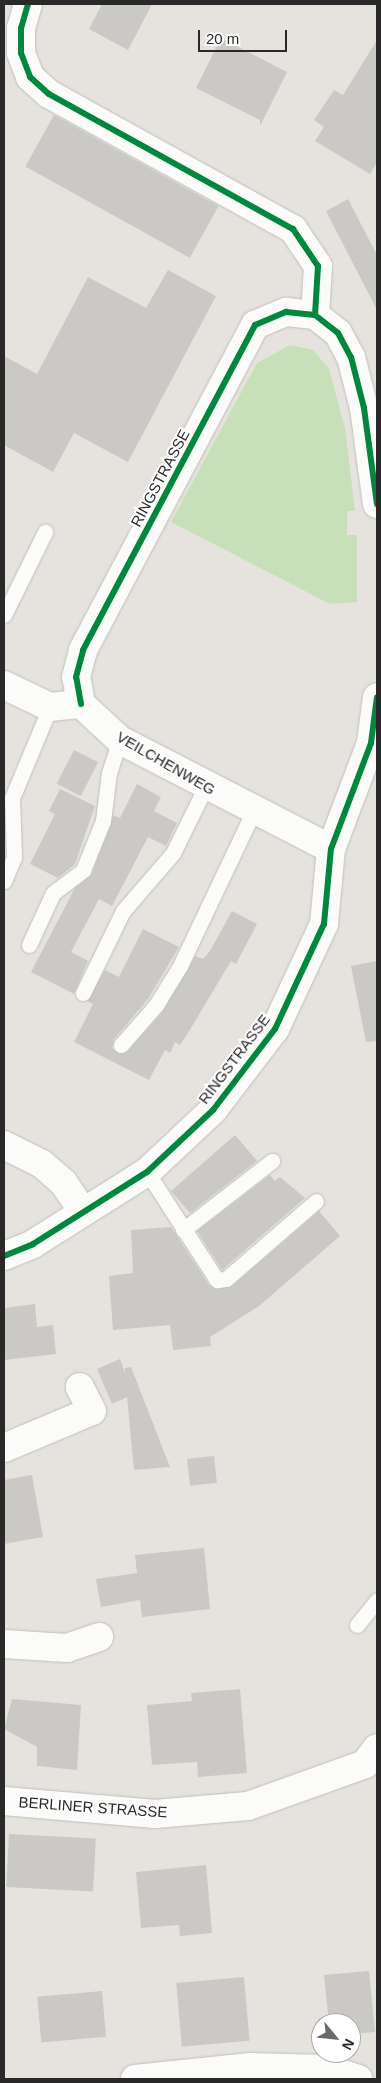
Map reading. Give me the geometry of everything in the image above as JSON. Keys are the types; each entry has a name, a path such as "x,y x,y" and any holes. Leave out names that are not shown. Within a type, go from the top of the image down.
{"street":[{"path":"28,4 21,28 21,53 30,77 48,94 294,229 318,266 315,315 338,333 351,357 364,408 377,504"},
{"name":"RINGSTRASSE","path":"81,704 76,677 83,650 255,325 286,312 315,315"},
{"path":"4,685 50,707 81,704"},
{"name":"RINGSTRASSE","path":"4,1256 33,1244 82,1210 147,1172 213,1110 275,1029 324,924 331,849 371,743 377,697"},
{"name":"VEILCHENWEG","path":"81,704 120,740 253,812 331,849"},
{"path":"4,1145 42,1164 63,1182 82,1210"},
{"path":"4,1448 92,1411 80,1387"},
{"path":"4,1644 67,1648 99,1637"},
{"name":"BERLINER STRASSE","path":"4,1801 155,1814 248,1806 365,1764 377,1748"},
{"path":"134,2079 250,2067 326,2069 359,2079"}],"lane":[{"path":"4,615 45,532"},
{"path":"4,881 14,857 12,798 50,707"},
{"path":"29,945 53,893 83,870 103,821 109,773 120,740"},
{"path":"83,993 124,911 173,853 206,786"},
{"path":"121,1045 156,1005 180,966 253,812"},
{"path":"183,1230 272,1161"},
{"path":"147,1172 209,1273 226,1280 316,1201"},
{"path":"357,1625 377,1600"}],"green space":[{"path":"290,345 313,350 329,369 345,428 355,511 347,511 347,535 357,535 357,602 330,604 171,522 257,363"}],"building":[{"path":"102,4 152,4 128,50 89,29"},
{"path":"221,38 287,72 260,126 260,120 196,88"},
{"path":"377,40 377,162 370,174 315,141 324,127 314,120 334,90 343,95"},
{"path":"54,115 218,206 190,258 25,167"},
{"path":"348,199 377,255 377,310 326,211"},
{"path":"168,270 216,296 128,462 74,433 53,472 4,445 4,356 37,374 88,277 146,308"},
{"path":"74,750 98,762 81,796 57,784"},
{"path":"137,784 161,797 154,811 177,823 166,846 148,837 112,906 99,899 71,952 88,961 74,994 31,972 75,888 92,874 113,815 120,818"},
{"path":"60,789 95,806 75,864 58,878 30,864 55,814 49,811"},
{"path":"232,911 257,924 236,964 231,961 180,1045 175,1042 170,1053 165,1050 149,1080 74,1042 93,1004 87,1001 105,970 119,977 143,929 179,947 148,999 114,1039 112,1048 120,1054 128,1051 163,1011 195,956 203,959 210,951"},
{"path":"377,961 377,1041 366,1042 351,966"},
{"path":"235,1135 257,1161 190,1213 171,1191"},
{"path":"270,1175 275,1181 280,1177 305,1198 222,1270 197,1231"},
{"path":"319,1211 340,1236 259,1306 210,1337 211,1346 173,1350 170,1325 113,1330 109,1276 133,1273 131,1230 171,1227 209,1285 218,1289 232,1286"},
{"path":"35,1304 37,1327 53,1325 56,1354 4,1360 4,1308"},
{"path":"120,1359 125,1373 125,1368 131,1367 170,1467 134,1470 127,1397 112,1404 97,1369"},
{"path":"214,1456 217,1483 190,1486 187,1459"},
{"path":"32,1475 43,1537 4,1544 4,1480"},
{"path":"204,1548 210,1609 142,1617 140,1600 101,1607 96,1579 137,1573 135,1555"},
{"path":"240,1689 247,1773 198,1777 197,1762 152,1765 147,1705 192,1701 191,1693"},
{"path":"12,1699 81,1705 77,1770 37,1766 37,1747 4,1729"},
{"path":"9,1834 96,1839 93,1891 6,1887"},
{"path":"206,1865 212,1933 180,1936 179,1925 141,1928 136,1872"},
{"path":"369,1971 375,2032 361,2033 361,2013 328,2013 324,1975"},
{"path":"244,1977 250,2041 182,2047 176,1983"},
{"path":"102,1991 106,2037 41,2042 37,1997"}],"cycle path":[{"path":"28,4 21,28 21,53 30,77 49,94 293,229 318,266 315,315"},
{"path":"81,704 76,677 83,650 255,325 286,312 315,315 338,333 351,357 364,408 377,504"},
{"path":"4,1256 33,1244 147,1172 213,1110 275,1029 324,924 331,849 371,743 377,697"}]}
